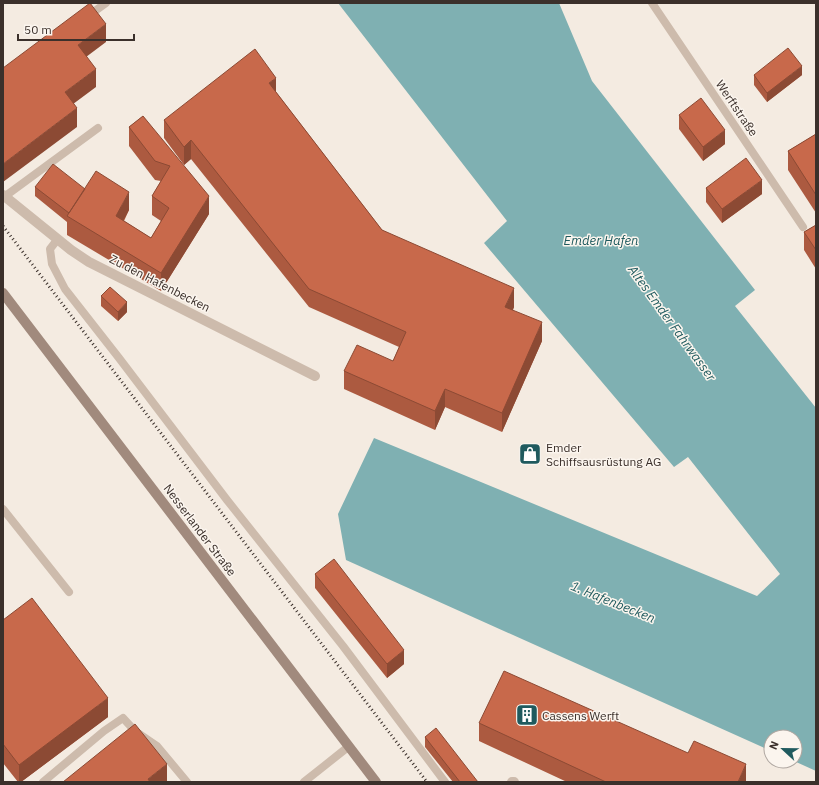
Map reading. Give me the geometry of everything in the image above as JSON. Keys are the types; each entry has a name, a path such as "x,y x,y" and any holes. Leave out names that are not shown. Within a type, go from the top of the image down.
{"main road":[{"name":"Nesserlander Straße","path":"3,293 376,782"}],"street":[{"name":"Zu den Hafenbecken","path":"4,196 70,250 89,262 316,376"}],"lane":[{"path":"84,18 106,3"},
{"name":"Werftstraße","path":"652,3 803,227"},
{"path":"4,196 98,128"},
{"path":"58,240 50,249 52,264 65,289 227,500 343,646 444,782"},
{"path":"3,509 69,592"},
{"path":"43,782 104,731 123,718 135,731 157,746 187,782"},
{"path":"304,782 348,746"}],"water":[{"name":"Emder Hafen","path":"338,3 559,3 592,81 755,290 735,306 816,408 816,771 803,765 803,729 763,729 763,747 346,560 338,514 374,438 757,596 780,574 688,457 674,467 484,243 507,221"}],"building":[{"path":"90,3 106,24 78,45 96,69 65,92 77,108 3,164 3,68"},
{"path":"788,48 802,66 767,93 754,75"},
{"path":"255,49 276,78 269,83 382,230 514,288 505,307 542,322 502,413 445,389 435,411 344,371 357,345 393,361 406,332 309,289 191,140 184,147 164,120"},
{"path":"701,98 725,130 703,147 679,115"},
{"path":"143,116 209,196 161,273 67,216 96,171 129,192 116,216 151,238 169,208 152,196 170,166 155,161 129,127"},
{"path":"816,134 816,195 788,151"},
{"path":"746,158 762,180 722,209 706,188"},
{"path":"53,164 85,189 69,213 35,187"},
{"path":"816,225 816,250 804,232"},
{"path":"110,287 127,302 118,312 101,296"},
{"path":"334,559 404,650 387,664 315,574"},
{"path":"32,598 108,698 19,765 3,744 3,620"},
{"name":"Cassens Werft","path":"504,671 688,753 694,741 746,764 738,782 606,782 479,723"},
{"path":"135,724 167,764 148,779 150,782 63,782"},
{"path":"436,728 478,782 460,782 425,737"}],"railway":[{"path":"3,226 427,782"}],"place":[{"name":"Emder Schiffsausrüstung AG","path":"530,454"},
{"name":"Cassens Werft","path":"527,715"}],"water label":[{"name":"Altes Emder Fahrwasser","path":"672,323"},
{"name":"1. Hafenbecken","path":"613,602"}]}
